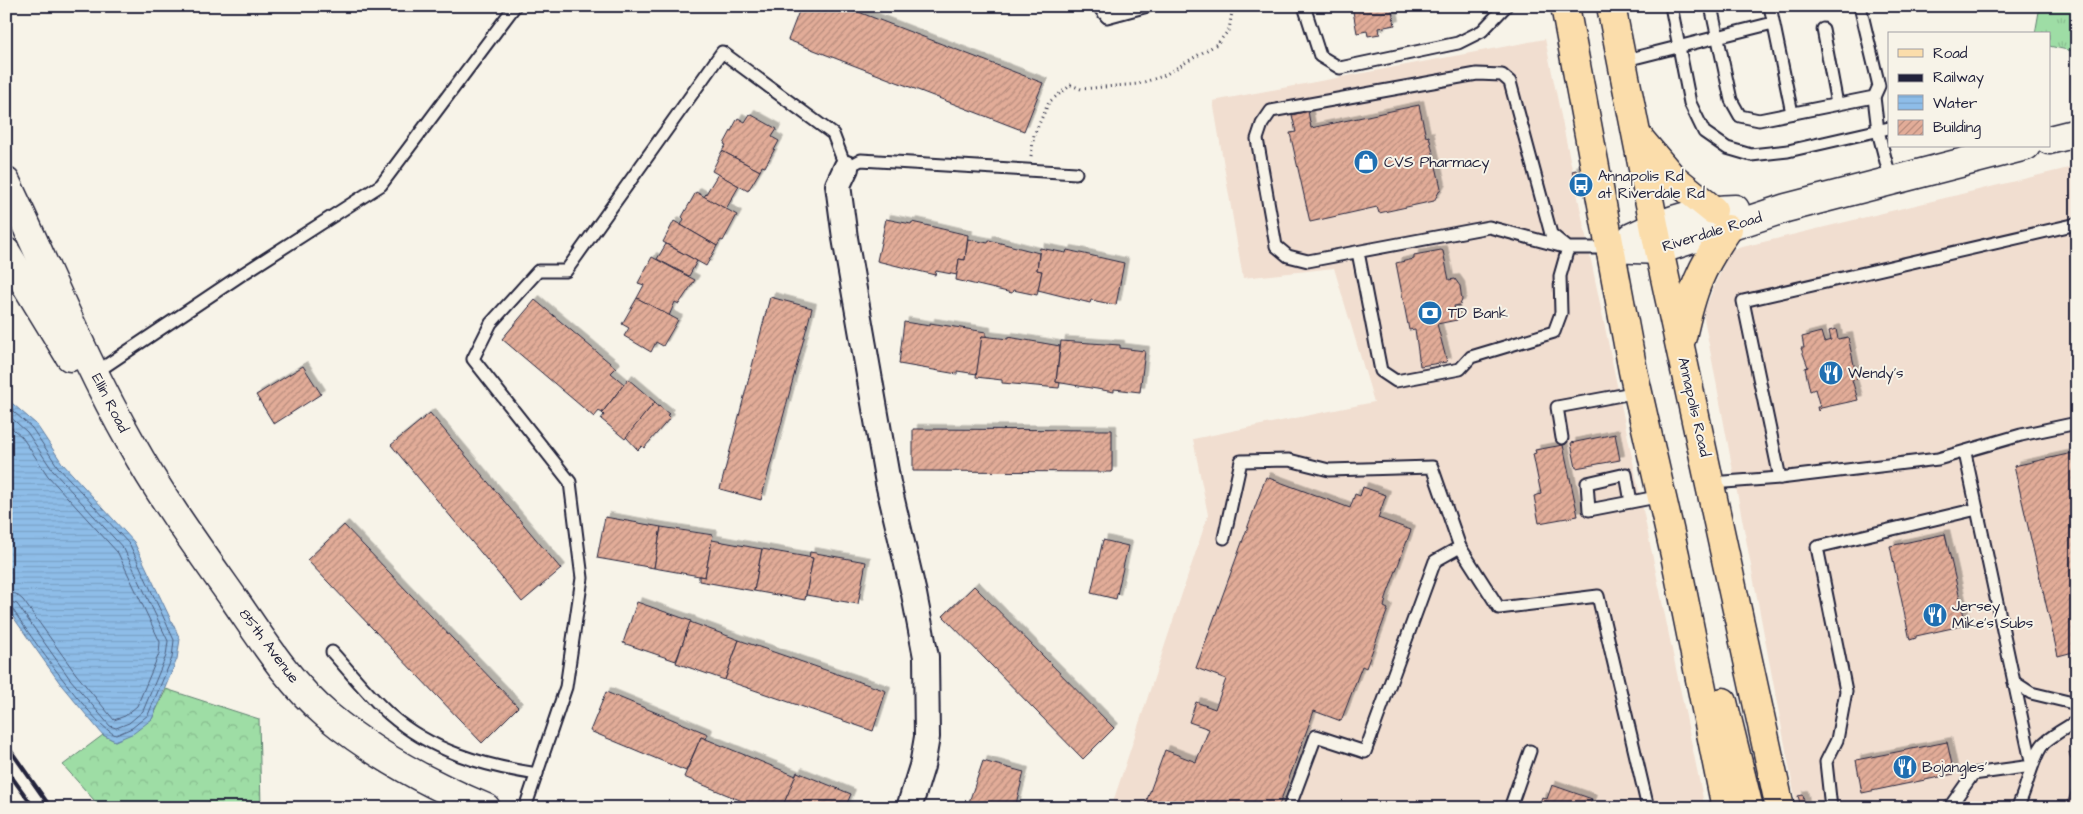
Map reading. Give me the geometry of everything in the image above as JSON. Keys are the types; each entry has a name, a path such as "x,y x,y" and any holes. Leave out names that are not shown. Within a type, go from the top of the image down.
{"main road":[{"path":"1564,6 1638,392 1686,608 1726,808"},
{"name":"Annapolis Road","path":"1611,6 1657,238 1780,808"},
{"path":"1636,134 1671,176 1720,220 1698,277 1680,346"},
{"path":"1686,608 1714,664 1749,808"}],"street":[{"path":"2050,140 2077,133"},
{"name":"Riverdale Road","path":"1610,248 1657,238 1720,220 1786,208 2016,148"},
{"path":"846,168 838,185 845,238 888,483 914,594 926,657 927,737 922,766 909,808"},
{"name":"Ellin Road","path":"6,182 94,373 131,444"},
{"name":"Ellin Road","path":"6,252 91,391 131,444"},
{"name":"85th Avenue","path":"131,444 209,565 290,678 328,715 373,751 418,777 486,808"}],"lane":[{"path":"94,373 257,264 381,185 515,6"},
{"path":"1098,6 1107,17 1148,6"},
{"path":"1304,6 1320,56 1340,68 1458,43 1482,31 1506,6"},
{"path":"1671,6 1690,103 1704,132 1727,148 1751,155 1788,151 1884,130"},
{"path":"1711,6 1731,100 1740,116 1759,120 1874,97"},
{"path":"1770,6 1792,113"},
{"path":"1860,6 1879,86 1874,97 1884,130 1891,181"},
{"path":"1622,61 1773,23"},
{"path":"1823,29 1837,104"},
{"path":"526,808 566,687 582,578 570,482 473,359 491,323 538,271 566,271 722,52 833,134 846,168 861,160 1076,173"},
{"path":"1568,248 1551,234 1510,82 1502,76 1477,74 1271,111 1262,124 1257,139 1276,246 1288,256 1308,261 1489,227 1568,248 1610,248"},
{"path":"1780,478 1743,301 2077,224"},
{"path":"1358,252 1381,371 1396,381 1460,369 1471,357 1554,332 1561,313 1560,276 1568,248"},
{"path":"1562,438 1557,407 1638,392"},
{"path":"1711,483 1780,478 1938,459 1965,453 2021,435 2077,423"},
{"path":"1965,453 2032,766"},
{"path":"1224,538 1242,461 1289,460 1330,470 1432,467 1460,547 1499,608 1598,596 1648,808"},
{"path":"1631,502 1662,496"},
{"path":"1831,808 1826,762 1837,740 1846,691 1817,546 1977,509"},
{"path":"1288,808 1316,736 1365,752 1435,561 1460,547"},
{"path":"332,652 390,715 420,736 463,758 495,768 537,774"},
{"path":"2014,682 2031,693 2077,704"},
{"path":"2017,808 2026,792 2032,766 2043,744 2077,721"},
{"path":"1510,808 1530,751"},
{"path":"1949,808 1973,774 2032,766"}],"path":[{"path":"1029,170 1034,135 1049,102 1071,85 1081,89 1138,84 1163,76 1217,44 1229,30 1233,6"}],"shaded area":[{"path":"1545,39 1705,808 1111,808 1208,515 1193,439 1374,402 1334,268 1243,278 1213,101"},
{"path":"2077,166 2077,808 1797,808 1703,313 1730,250"}],"green space":[{"path":"2040,6 2077,6 2077,52 2050,46 2050,32 2035,32"},
{"path":"166,689 259,719 261,808 101,808 63,765 103,735 115,741 152,719"}],"water":[{"path":"6,398 36,424 62,463 134,542 180,639 177,659 152,719 134,733 115,741 103,735 62,686 6,607"}],"building":[{"path":"801,6 843,6 1043,83 1024,131 788,40"},
{"path":"1352,6 1391,6 1395,25 1379,28 1380,34 1368,36 1367,31 1357,33"},
{"name":"CVS Pharmacy","path":"1419,105 1426,137 1429,136 1441,188 1434,201 1379,213 1377,207 1310,222 1290,133 1296,132 1292,115 1308,111 1311,128"},
{"path":"750,114 777,129 772,137 779,141 765,167 762,166 760,171 722,151 738,118 745,122"},
{"path":"722,151 760,171 748,191 712,171"},
{"path":"1576,170 1579,181 1575,182 1572,171"},
{"path":"718,174 739,186 726,209 704,197"},
{"path":"696,192 737,215 723,241 721,240 717,246 681,225 684,219 682,217"},
{"path":"886,219 911,224 912,222 968,235 965,260 959,259 957,275 936,271 935,275 877,261"},
{"path":"674,221 717,246 706,266 663,242"},
{"path":"968,239 988,243 989,240 1039,253 1037,270 1042,271 1037,295 1013,290 1012,293 956,280 959,259 965,260"},
{"path":"666,244 697,261 689,276 657,259"},
{"path":"1040,248 1066,253 1067,250 1124,263 1116,305 1091,300 1090,303 1038,290 1042,271 1037,270"},
{"name":"TD Bank","path":"1443,251 1449,280 1455,279 1460,286 1462,300 1460,305 1454,306 1457,320 1437,324 1447,362 1420,366 1415,329 1409,330 1396,263 1414,259 1414,255"},
{"path":"652,257 695,280 679,304 675,302 669,316 637,298 644,285 638,283"},
{"path":"770,297 812,308 761,500 720,489"},
{"path":"637,298 678,320 663,346 656,342 651,352 624,336 629,328 622,324"},
{"path":"535,300 616,368 611,373 624,384 602,413 599,411 594,417 502,339"},
{"path":"904,322 930,326 930,323 986,332 986,337 982,336 977,374 957,371 957,374 899,364"},
{"name":"Wendy's","path":"1836,329 1838,339 1848,337 1857,379 1852,380 1858,400 1821,408 1818,411 1817,407 1820,407 1815,389 1810,391 1805,368 1808,367 1801,348 1804,348 1802,337 1821,332 1824,342 1831,340 1829,331"},
{"path":"982,336 1008,339 1008,337 1060,346 1056,382 1060,383 1059,388 1002,383 1002,380 976,377"},
{"path":"1061,341 1120,345 1120,348 1145,351 1140,392 1114,389 1114,392 1056,382"},
{"path":"303,366 321,394 274,424 256,395"},
{"path":"628,379 655,402 625,439 601,419 604,415 602,413"},
{"path":"655,402 658,407 669,414 667,415 670,418 644,448 642,446 638,450 626,437"},
{"path":"430,413 561,569 522,602 391,445"},
{"path":"913,429 1112,430 1112,472 913,471"},
{"path":"1615,434 1620,460 1576,468 1571,443"},
{"path":"1563,445 1578,516 1539,523 1534,496 1541,494 1533,454 1536,453 1535,450"},
{"path":"2077,452 2077,651 2058,656 2014,466"},
{"path":"1266,477 1350,508 1355,494 1360,496 1363,487 1386,495 1378,518 1411,530 1387,595 1384,607 1388,609 1366,668 1362,666 1341,721 1314,711 1278,808 1144,808 1165,750 1196,762 1209,729 1189,722 1196,702 1215,709 1226,679 1196,668"},
{"path":"605,517 661,527 654,568 597,558"},
{"path":"344,525 518,707 482,743 307,560"},
{"path":"661,527 713,535 705,577 654,568"},
{"path":"1945,534 1966,625 1916,636 1916,638 1910,640 1890,546"},
{"path":"712,540 762,549 754,591 699,581 699,576 705,577"},
{"path":"1103,540 1128,546 1116,599 1091,593"},
{"path":"762,549 813,558 805,600 754,591"},
{"path":"810,552 866,562 858,604 806,595 813,558 809,557"},
{"path":"974,586 1114,728 1083,759 943,616"},
{"path":"637,602 691,621 676,661 623,643"},
{"path":"690,622 739,640 725,680 676,663"},
{"path":"739,640 886,691 873,731 725,680"},
{"path":"606,692 708,734 706,739 701,737 686,771 590,731"},
{"path":"701,737 796,776 782,808 759,808 684,777"},
{"name":"Bojangles'","path":"1947,742 1954,774 1862,793 1856,760"},
{"path":"2077,750 2077,762 2072,763 2069,752"},
{"path":"983,761 1024,772 1015,808 967,808"},
{"path":"797,772 851,794 845,808 782,808"},
{"path":"2076,777 2077,808 2066,808"},
{"path":"1552,785 1592,799 1589,808 1538,808 1542,797 1547,799"},
{"path":"1803,795 1805,805 1801,806 1798,796"}],"railway":[{"path":"6,744 51,808"},
{"path":"6,769 34,808"}],"place":[{"name":"CVS Pharmacy","path":"1366,162"},
{"name":"Annapolis Rd at Riverdale Rd","path":"1581,185"},
{"name":"TD Bank","path":"1430,313"},
{"name":"Wendy's","path":"1831,373"},
{"name":"Jersey Mike's Subs","path":"1935,615"},
{"name":"Bojangles'","path":"1905,767"}]}
